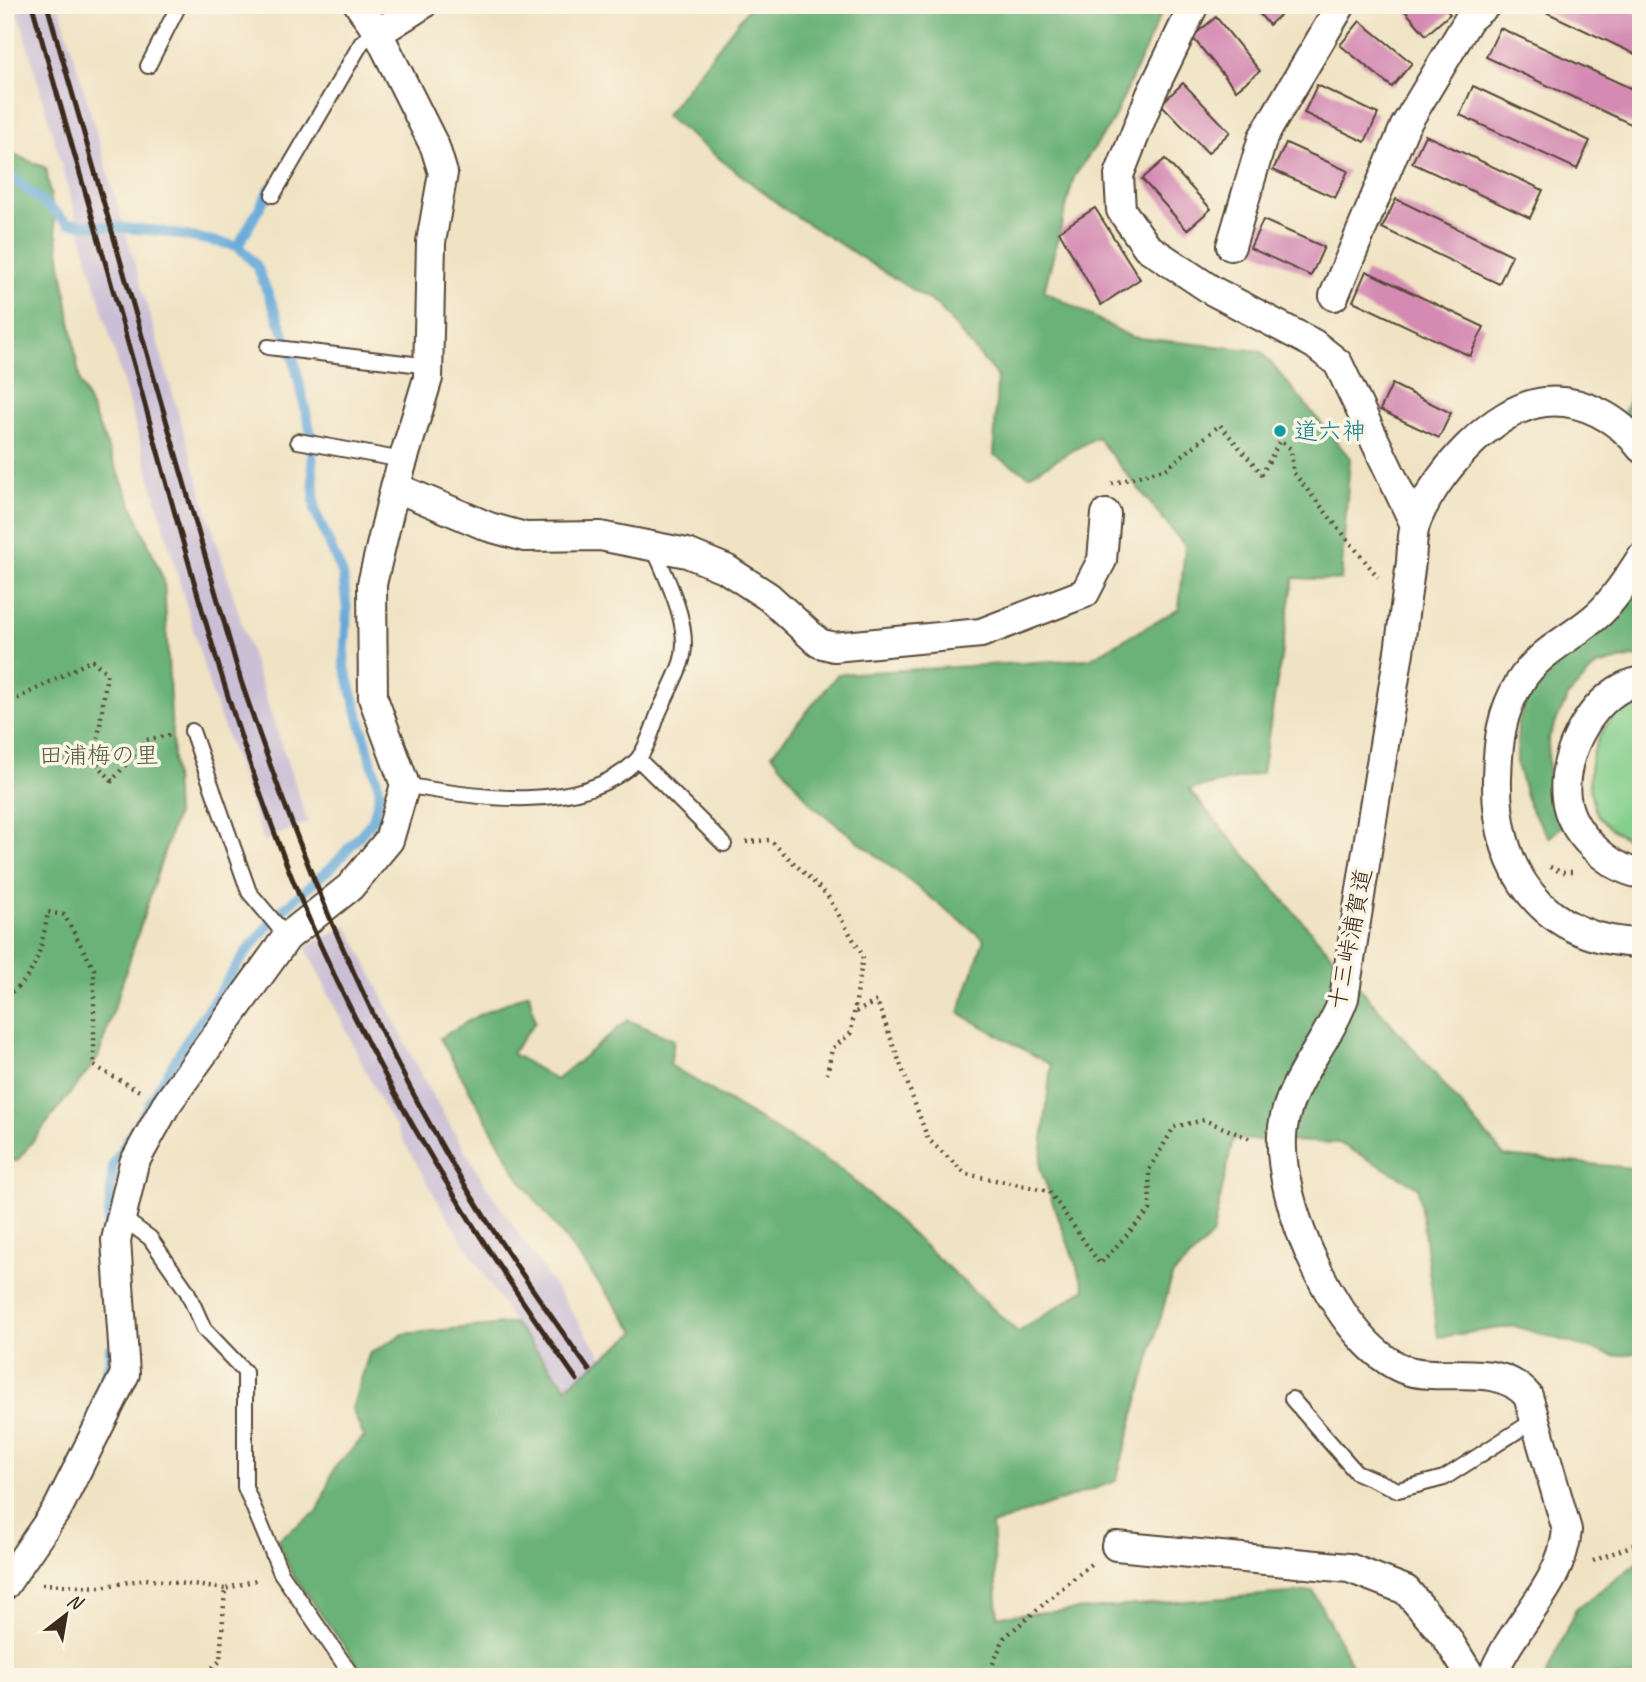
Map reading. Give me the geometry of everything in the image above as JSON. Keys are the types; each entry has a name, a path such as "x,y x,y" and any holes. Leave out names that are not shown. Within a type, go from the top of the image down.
{"street":[{"path":"6,1583 58,1508 125,1374 116,1240 134,1163 166,1105 287,937 349,887 389,840 405,785 373,698 372,584 399,474 430,366 431,242 443,173 435,147 378,33 359,5"},
{"path":"378,33 422,5"},
{"path":"1194,5 1151,94 1119,175 1121,209 1147,247 1213,291 1314,344 1338,363 1415,525"},
{"path":"1231,246 1263,137 1341,5"},
{"path":"1334,296 1405,125 1469,19 1486,5"},
{"path":"1415,525 1435,490 1469,443 1498,419 1532,403 1560,400 1583,406 1622,427 1641,448"},
{"path":"399,474 489,527 524,537 600,536 687,553 726,569 769,597 819,643 834,647 981,633 1085,593 1101,560 1106,514"},
{"name":"十三峠浦賀道","path":"1415,525 1404,615 1344,998 1338,1015 1293,1092 1282,1129 1283,1153 1292,1200 1314,1263 1334,1301 1364,1342 1394,1365 1413,1372 1507,1379 1528,1396 1537,1419 1567,1530 1561,1562 1513,1635 1492,1677"},
{"path":"1641,558 1598,614 1536,659 1507,704 1497,750 1496,803 1504,847 1516,874 1545,911 1594,937 1641,943"},
{"path":"1641,681 1625,686 1605,699 1592,716 1579,737 1565,782 1571,817 1583,834 1613,864 1641,874"},
{"path":"1116,1546 1349,1568 1406,1590 1447,1638 1471,1677"}],"lane":[{"path":"148,66 179,5"},
{"path":"274,195 362,42 378,33"},
{"path":"268,347 430,366"},
{"path":"298,441 399,474"},
{"path":"405,785 448,793 523,798 565,794 608,782 638,759 682,661 680,615 653,546"},
{"path":"192,731 249,892 287,937"},
{"path":"638,759 724,844"},
{"path":"121,1217 150,1238 187,1292 204,1329 245,1372 245,1488 281,1573 353,1677"},
{"path":"1292,1399 1356,1472 1398,1490 1444,1478 1537,1419"}],"path":[{"path":"1106,514 1102,486 1167,468 1220,425 1262,474 1280,441 1291,449 1293,472 1365,559 1404,615"},
{"path":"5,705 92,660 107,673 95,761 112,781 146,740"},
{"path":"724,844 770,840 827,895 863,956 851,1033 832,1049 827,1074"},
{"path":"5,995 14,992 40,953 48,912 64,915 94,969 94,1066 139,1090"},
{"path":"856,1012 877,1001 928,1139 966,1174 1049,1191 1100,1264 1150,1210 1149,1170 1174,1127 1204,1120 1283,1153"},
{"path":"1553,1577 1641,1542"},
{"path":"996,1677 992,1666 1004,1638 1081,1570 1116,1546"},
{"path":"6,1583 100,1587 146,1579 225,1589 281,1573"},
{"path":"202,1677 220,1661 225,1589"}],"shaded area":[{"path":"16,5 59,5 203,497 258,676 308,822 264,841 211,692"},
{"path":"348,926 424,1081 485,1184 603,1358 566,1387 514,1323 442,1208 380,1100 305,946"}],"green space":[{"path":"751,5 1165,5 1112,122 1074,177 1044,291 1131,337 1261,351 1350,458 1341,580 1294,578 1262,773 1189,790 1504,1156 1641,1169 1641,1352 1615,1356 1514,1326 1438,1337 1418,1187 1339,1143 1233,1139 1212,1236 1172,1276 1116,1481 992,1525 998,1616 1313,1591 1358,1677 367,1677 294,1577 277,1540 318,1511 334,1468 364,1437 352,1409 369,1354 403,1334 514,1323 566,1387 636,1332 519,1178 440,1038 477,1016 529,993 535,1022 512,1053 556,1080 628,1020 674,1040 670,1065 842,1170 1018,1332 1085,1289 1040,1168 1051,1065 959,1013 984,939 813,806 772,754 838,674 1089,659 1179,609 1185,546 1097,437 1029,475 994,455 997,376 938,306 786,210 665,116"},
{"name":"田浦梅の里","path":"5,151 46,168 80,382 164,581 176,815 98,1058 17,1161 5,1160"},
{"path":"1641,370 1641,426 1624,413"},
{"path":"1641,580 1641,655 1596,666 1568,696 1548,739 1549,789 1564,824 1549,838 1529,806 1517,764 1518,722 1534,681"},
{"path":"1641,700 1641,845 1635,845 1608,827 1597,814 1590,781 1595,746 1603,731 1626,707"},
{"path":"1641,1560 1641,1677 1545,1677 1576,1609"}],"building":[{"path":"1252,5 1291,5 1269,25"},
{"path":"1400,5 1442,5 1450,14 1426,35"},
{"path":"1531,5 1621,5 1641,14 1641,57"},
{"path":"1216,17 1260,71 1236,90 1192,37"},
{"path":"1360,21 1412,63 1392,87 1340,45"},
{"path":"1500,28 1641,93 1641,108 1633,125 1486,57"},
{"path":"1183,83 1230,132 1208,153 1161,104"},
{"path":"1317,85 1378,114 1365,142 1304,113"},
{"path":"1473,86 1590,141 1577,169 1460,115"},
{"path":"1425,135 1543,190 1530,218 1412,163"},
{"path":"1286,143 1348,171 1335,198 1273,170"},
{"path":"1165,159 1211,209 1187,230 1142,179"},
{"path":"1396,199 1512,255 1499,284 1382,228"},
{"path":"1095,208 1140,279 1101,305 1059,231"},
{"path":"1263,220 1324,247 1311,276 1250,248"},
{"path":"1366,271 1484,327 1470,356 1353,301"},
{"path":"1392,384 1451,413 1439,438 1380,410"}],"waterway":[{"path":"5,171 68,223 160,231 238,246 271,187"},
{"path":"108,1226 113,1165 186,1042 247,951 280,912 335,864 373,820 380,791 344,664 347,610 343,575 315,511 311,434 293,356 257,266 238,246"},
{"path":"97,1399 110,1361 110,1349"}],"railway":[{"path":"32,5 205,620 246,751 292,879 346,1000 405,1112 470,1221 577,1380"},
{"path":"47,5 241,681 305,857 380,1028 438,1139 492,1228 589,1370"}],"place":[{"name":"道六神","path":"1280,431"}]}
